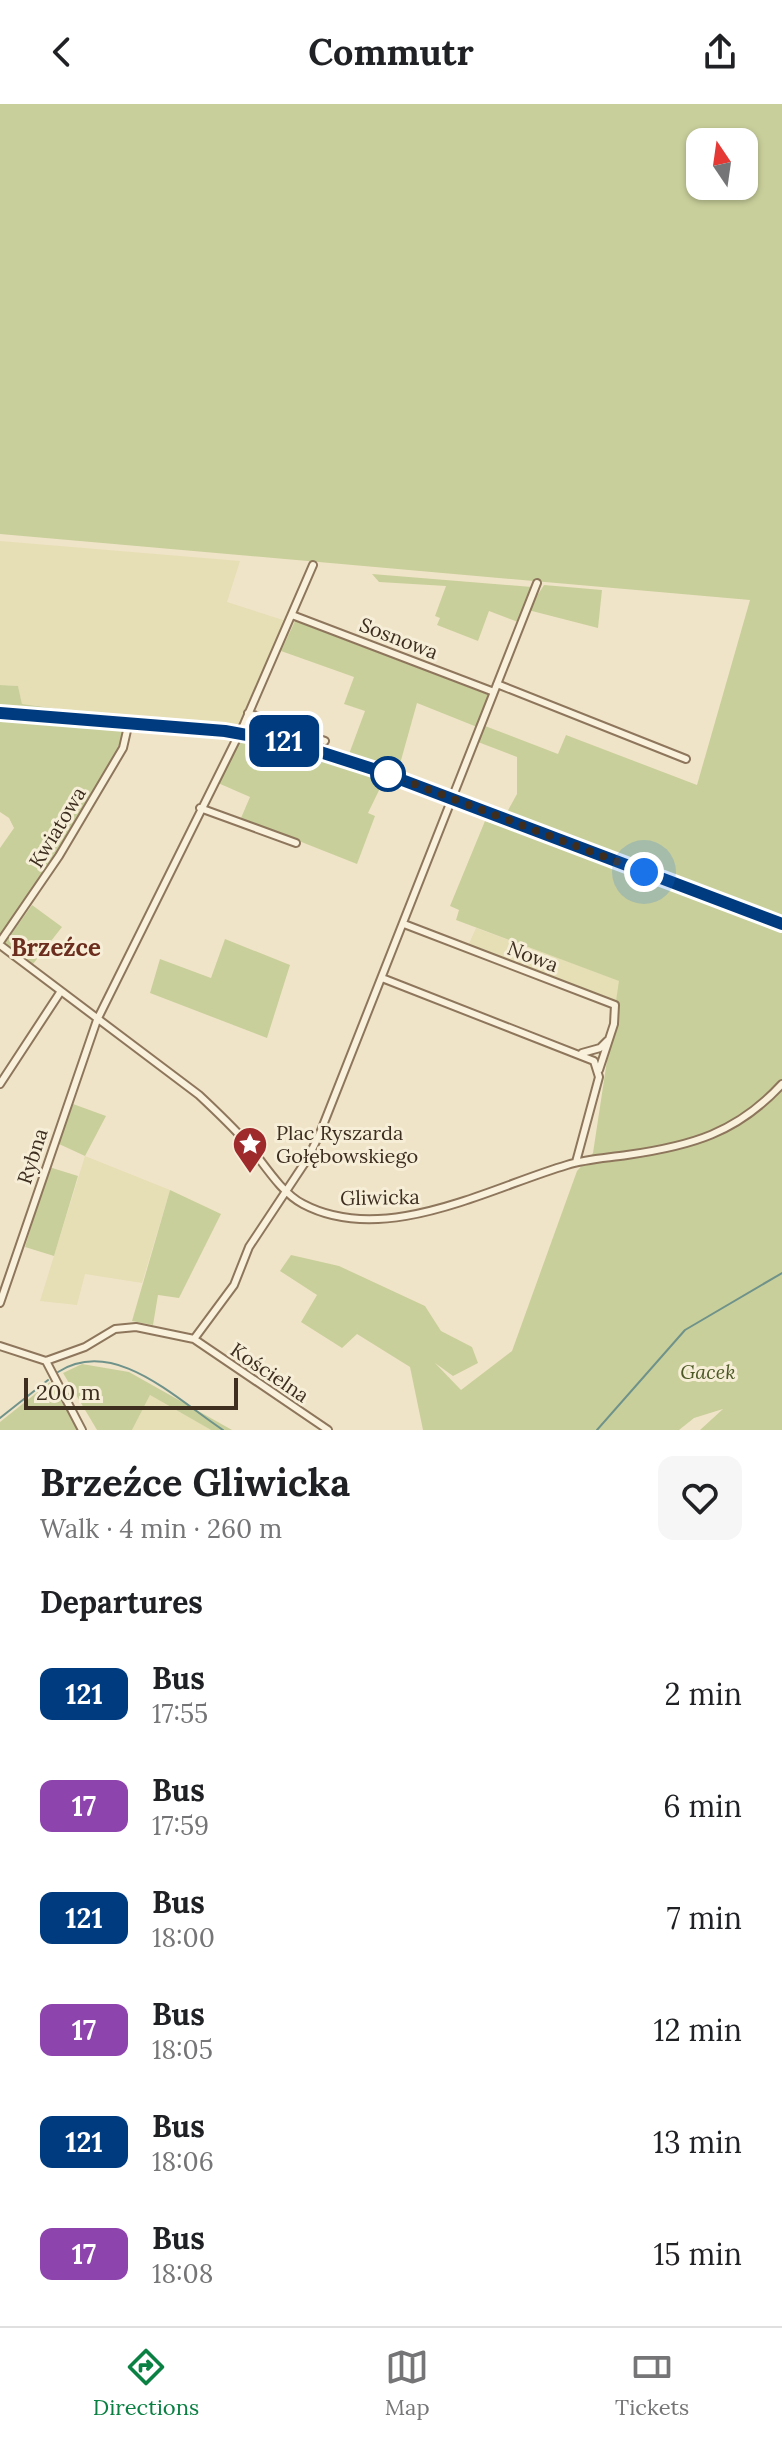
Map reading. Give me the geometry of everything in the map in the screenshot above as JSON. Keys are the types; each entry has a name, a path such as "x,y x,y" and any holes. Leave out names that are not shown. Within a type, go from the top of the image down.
{"main road":[{"path":"0,713 239,733 330,754 782,924"}],"street":[{"name":"Rybna","path":"0,1303 97,1020 239,733 313,565"},
{"path":"0,1346 46,1361 85,1347 115,1329 136,1327 194,1339 234,1285 249,1247 320,1133 537,583"},
{"name":"Sosnowa","path":"292,615 494,692"},
{"path":"497,684 686,759"},
{"path":"248,713 325,741"},
{"name":"Kwiatowa","path":"0,943 59,856 123,748 129,722"},
{"path":"200,808 296,843"},
{"name":"Nowa","path":"404,924 615,1005 614,1024 576,1162"},
{"name":"Gliwicka","path":"0,943 223,1117 286,1191 303,1204 329,1214 400,1216 467,1201 576,1162 663,1150 721,1132 747,1118 782,1084"},
{"path":"382,978 559,1048 581,1053 594,1061 599,1070"},
{"path":"0,1084 61,991"},
{"path":"581,1053 600,1048 607,1041"},
{"path":"582,1144 595,1160"},
{"name":"Kościelna","path":"194,1339 328,1430"},
{"path":"46,1361 82,1430"}],"shaded area":[{"path":"0,541 240,561 227,602 286,621 236,729 22,704 18,686 0,685"},
{"path":"476,928 620,981 616,1001 468,946"},
{"path":"85,1156 170,1190 142,1283 85,1274 77,1305 40,1301"},
{"path":"150,1395 211,1430 132,1430"}],"green space":[{"name":"Gacek","path":"0,104 782,104 782,1430 700,1430 723,1409 694,1418 679,1430 423,1430 410,1367 357,1334 342,1348 301,1322 317,1295 280,1271 291,1255 339,1266 425,1306 441,1331 472,1347 478,1363 453,1376 435,1363 461,1390 512,1351 577,1171 593,1153 619,981 456,920 459,910 450,906 485,821 654,880 670,876 506,814 517,794 517,757 478,742 485,726 558,754 566,735 697,785 750,600 0,534"},
{"path":"372,574 532,587 518,622 489,611 478,641 437,625 440,618 435,616 446,586 379,582"},
{"path":"544,585 602,590 598,628 528,610"},
{"path":"295,621 489,695 477,727 417,703 398,771 349,754 365,711 344,704 354,677 281,651"},
{"path":"0,685 18,686 22,704 104,715 0,709"},
{"path":"0,718 124,727 118,748 90,803 32,894 0,937 0,848 14,828 9,818 0,812"},
{"path":"240,740 279,744 385,778 368,813 375,816 357,864 241,818 250,797 218,783"},
{"path":"32,905 62,927 33,964 4,944"},
{"path":"225,939 290,965 267,1038 150,993 160,959 211,978"},
{"path":"73,1104 106,1116 85,1156 59,1144"},
{"path":"49,1167 78,1176 54,1256 25,1247"},
{"path":"170,1190 221,1214 179,1298 158,1295 153,1325 132,1321"},
{"path":"82,1364 129,1372 232,1430 211,1430 150,1395 132,1430 97,1430 63,1373"},
{"path":"50,1382 78,1430 0,1430 0,1422"}],"waterway":[{"path":"597,1430 685,1330 782,1273"},
{"path":"58,1372 79,1363 101,1362 122,1366 165,1389 223,1430"},
{"path":"0,1418 48,1380"}],"bus line":[{"name":"121","path":"0,713 225,731 292,743 373,769 782,924"}],"place":[{"name":"Plac Ryszarda Gołębowskiego","path":"250,1175"}],"district":[{"name":"Brzeźce","path":"56,947"}],"route":[{"path":"388,774 644,872"}]}
